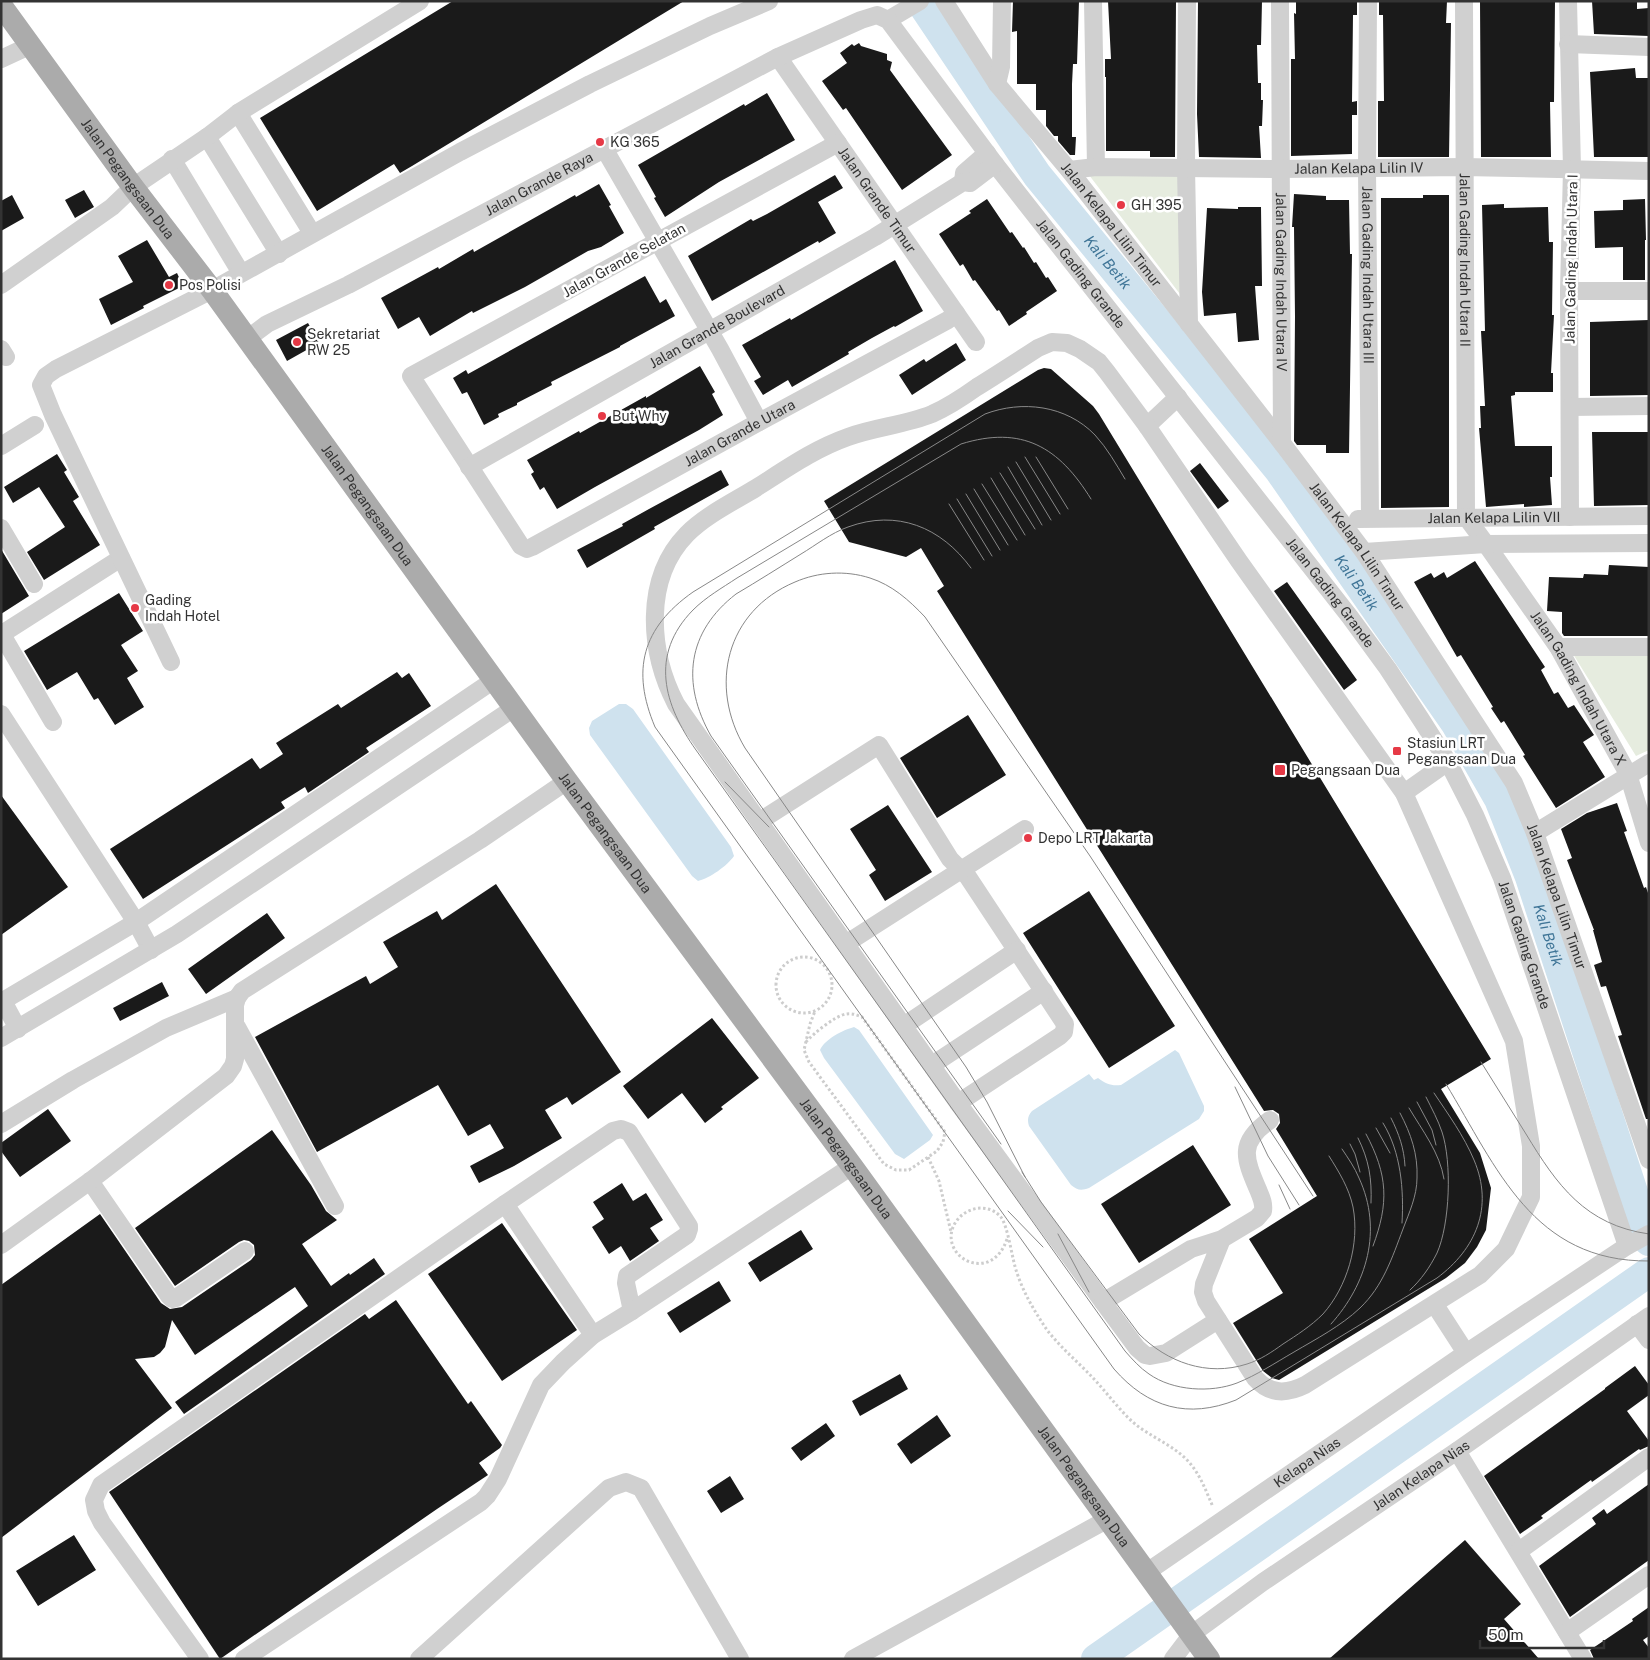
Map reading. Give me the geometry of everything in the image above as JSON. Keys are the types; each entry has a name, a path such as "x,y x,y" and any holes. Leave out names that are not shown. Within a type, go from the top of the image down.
{"main road":[{"name":"Jalan Pegangsaan Dua","path":"1,6 248,339 567,781 852,1166 1210,1659"}],"street":[{"path":"1,285 112,207 134,186 207,137 238,113 420,1"},
{"path":"171,662 53,415 43,391 42,381 50,372 212,290 460,152 590,84 710,26 769,1"},
{"path":"891,18 920,1"},
{"name":"Jalan Kelapa Lilin Timur","path":"944,1 997,84 1069,170 1340,519 1364,552 1514,783 1535,833 1649,1160"},
{"path":"997,84 1001,67 1002,1"},
{"path":"1093,1 1096,167"},
{"path":"1187,1 1186,167 1189,324"},
{"name":"Jalan Gading Indah Utara IV","path":"1280,1 1282,443"},
{"name":"Jalan Gading Indah Utara III","path":"1368,1 1367,168 1370,518"},
{"name":"Jalan Gading Indah Utara II","path":"1464,1 1466,517"},
{"name":"Jalan Gading Indah Utara I","path":"1568,1 1572,169 1568,290 1570,517"},
{"name":"Jalan Grande Raya","path":"248,339 267,324 348,285 778,57 861,20 877,15 891,18"},
{"name":"Jalan Gading Grande","path":"891,18 991,159 1350,617 1388,669 1448,762 1476,815 1502,878 1639,1240"},
{"path":"1568,44 1649,47"},
{"path":"1,59 29,46"},
{"name":"Jalan Grande Timur","path":"778,57 976,342"},
{"path":"238,113 312,234"},
{"path":"207,137 279,254"},
{"name":"Jalan Grande Selatan","path":"470,468 411,376 838,143"},
{"path":"605,150 710,332 759,422"},
{"path":"172,159 241,273"},
{"name":"Jalan Grande Boulevard","path":"470,468 896,225 962,182 964,173 991,159"},
{"name":"Jalan Kelapa Lilin IV","path":"1069,170 1096,167 1280,169 1464,167 1649,171"},
{"path":"1568,290 1649,291"},
{"name":"Jalan Grande Utara","path":"470,468 522,546 532,547 948,320 956,313"},
{"path":"1218,1320 1166,1353 1150,1356 1145,1355 1137,1348 958,1103 905,1025 676,704 663,672 655,636 656,598 665,566 674,550 688,534 705,520 815,450 850,436 934,413 955,402 1038,348 1052,342 1067,343 1099,362 1147,426 1239,561 1404,793 1514,1041 1531,1146 1531,1197 1506,1248 1480,1275 1306,1385 1284,1392 1266,1388 1259,1383 1218,1320 1203,1292 1204,1284 1222,1239"},
{"path":"1147,426 1178,397"},
{"path":"1570,407 1649,406"},
{"path":"1,446 35,425"},
{"name":"Jalan Kelapa Lilin VII","path":"1340,519 1649,516"},
{"name":"Jalan Gading Indah Utara X","path":"1466,517 1558,648 1628,774 1649,843"},
{"path":"1,528 34,584"},
{"name":"Jalan Kelapa Lilin VII","path":"1364,552 1486,544 1649,543"},
{"path":"53,722 1,633 121,558"},
{"path":"1558,648 1649,648"},
{"path":"18,1029 2,1001 136,922 494,680"},
{"path":"1,1038 151,950 514,708"},
{"path":"1,714 136,922 151,950"},
{"path":"760,821 879,745 950,859 968,877 1065,1024 1064,1032 958,1103"},
{"path":"1404,793 1448,762"},
{"path":"1535,833 1628,774 1649,763"},
{"path":"1,1245 90,1181 226,1076 233,1066 235,1059 235,1004 242,992 480,840 567,781"},
{"path":"847,943 1025,829"},
{"path":"905,1025 1017,950"},
{"path":"932,1065 1044,991"},
{"path":"1,1124 73,1080 166,1028 237,998"},
{"path":"234,1021 335,1206"},
{"path":"1103,1302 1191,1249 1222,1239 1257,1218 1263,1211 1263,1202 1246,1161 1246,1150 1253,1134 1270,1120"},
{"path":"200,1659 102,1523 96,1511 94,1500 102,1484 505,1204 613,1131 621,1129 629,1132 690,1229 687,1236 627,1276 626,1282 632,1311"},
{"path":"244,1659 472,1508 487,1496 498,1479 541,1385 593,1335 852,1166"},
{"path":"90,1181 168,1296 172,1299 245,1251"},
{"path":"505,1204 593,1335"},
{"path":"1435,1305 1466,1353 1639,1240"},
{"path":"1643,1320 1649,1340"},
{"name":"Jalan Kelapa Nias","path":"1173,1659 1190,1631 1457,1451 1643,1320"},
{"name":"Kelapa Nias","path":"1150,1577 1220,1521 1466,1353"},
{"path":"1457,1451 1583,1659"},
{"path":"1519,1551 1649,1457"},
{"path":"419,1659 609,1488 626,1482 641,1488 740,1659"},
{"path":"852,1659 1108,1519"},
{"path":"1567,1632 1649,1575"}],"path":[{"path":"806,1042 813,1034 841,1016 854,1014 862,1017 945,1132 943,1142 937,1151 909,1170 896,1170 884,1164 809,1062 804,1050 810,1024 816,1011 826,1004 832,993 832,980 827,969 818,960 806,957 793,959 783,967 777,978 776,990 781,1002 791,1010 803,1014 816,1011"},
{"path":"928,1157 939,1181 953,1245 959,1256 970,1262 982,1264 994,1260 1003,1251 1007,1239"},
{"path":"951,1233 955,1221 964,1212 976,1208 989,1209 999,1216 1006,1226 1007,1239 1017,1274 1031,1305 1049,1332 1131,1420 1187,1460 1198,1474 1220,1521"}],"shaded area":[{"path":"1185,172 1183,298 1089,175"},
{"path":"1573,654 1649,655 1649,750 1636,756"}],"water":[{"path":"619,704 626,704 633,709 731,847 734,856 731,860 723,868 708,877 698,881 692,876 590,735 589,728 592,721"},
{"path":"854,1027 859,1030 933,1135 930,1140 904,1159 895,1154 820,1050 826,1042 845,1030"},
{"path":"1175,1050 1179,1053 1204,1106 1204,1111 1199,1119 1089,1188 1081,1190 1073,1187 1029,1126 1028,1119 1032,1111 1089,1074 1094,1080 1098,1078 1109,1084 1121,1085"}],"building":[{"path":"453,1 684,1 400,173 394,164 317,211 260,118"},
{"path":"1013,1 1079,1 1077,64 1073,64 1072,84 1072,137 1076,137 1075,155 1070,155 1058,141 1058,136 1054,136 1046,126 1046,110 1036,110 1036,84 1017,84 1017,31 1012,32"},
{"path":"1108,1 1176,1 1175,157 1150,157 1150,151 1106,151 1105,59 1111,59"},
{"path":"1198,1 1262,1 1261,45 1257,45 1258,83 1261,83 1261,100 1263,100 1262,126 1259,126 1261,158 1199,157 1197,114"},
{"path":"1296,1 1357,1 1357,15 1353,15 1352,102 1357,101 1357,115 1352,115 1352,154 1291,156 1291,59 1295,59 1294,13 1296,14"},
{"path":"1379,1 1447,1 1446,23 1451,23 1449,157 1378,157 1378,101 1384,101 1383,15 1379,15"},
{"path":"1480,1 1555,1 1554,102 1550,102 1551,157 1481,157"},
{"path":"1592,1 1637,1 1637,9 1649,8 1649,36 1594,34"},
{"path":"859,43 861,46 887,54 887,60 892,62 890,70 952,155 902,190 846,108 843,110 822,81 847,63 840,53 852,44 854,46"},
{"path":"1635,68 1636,78 1649,78 1649,157 1594,157 1590,72"},
{"path":"767,93 795,140 719,182 665,217 638,165 744,104 745,106"},
{"path":"835,175 843,188 818,202 836,233 819,243 818,241 712,301 688,256 751,219 753,221 767,214"},
{"path":"599,184 624,233 525,287 473,313 472,311 430,336 419,317 398,329 381,298 438,267 439,269 473,249 474,252 575,195 576,197"},
{"path":"84,190 94,207 75,218 65,200"},
{"path":"1294,194 1326,196 1326,200 1349,200 1350,254 1352,254 1349,453 1326,453 1326,445 1297,445 1294,441 1295,316 1294,227 1292,227"},
{"path":"12,195 24,218 1,231 1,201"},
{"path":"1423,195 1449,195 1449,507 1381,508 1381,198 1423,198"},
{"path":"987,199 1010,233 1012,232 1057,291 1009,326 975,280 973,281 963,264 960,266 939,234 971,213 969,211"},
{"path":"1645,199 1645,280 1623,280 1623,247 1595,248 1594,211 1623,210 1623,200"},
{"path":"1504,204 1504,208 1548,207 1549,242 1553,242 1552,315 1554,315 1551,373 1553,373 1553,392 1515,392 1515,395 1511,396 1515,446 1552,446 1552,477 1550,477 1552,505 1524,507 1524,504 1486,507 1479,428 1481,428 1480,406 1485,406 1481,331 1485,331 1482,205"},
{"path":"1238,207 1261,207 1262,286 1255,286 1259,340 1238,342 1236,313 1204,316 1202,292 1207,208 1238,209"},
{"path":"147,240 169,277 177,273 183,286 111,325 99,299 133,282 118,256"},
{"path":"895,260 923,311 872,338 848,352 849,354 792,387 788,380 763,395 754,381 761,377 742,345 790,318 791,320"},
{"path":"645,276 660,303 666,299 675,316 620,347 551,382 552,385 498,414 499,417 484,425 467,392 462,394 453,378 466,370 468,374"},
{"path":"1649,320 1649,395 1590,396 1590,322"},
{"name":"Sekretariat RW 25","path":"308,323 319,343 287,361 276,340"},
{"path":"956,343 966,360 912,395 899,375 924,359 926,362"},
{"path":"700,366 715,392 712,394 723,415 557,509 544,487 540,490 531,474 534,472 527,460 646,396 646,398"},
{"path":"1044,368 1051,369 1093,406 1099,414 1491,1059 1441,1089 1480,1153 1491,1188 1486,1230 1477,1247 1465,1263 1446,1278 1279,1380 1272,1378 1263,1371 1233,1323 1283,1293 1249,1239 1317,1196 1276,1129 1280,1123 1279,1114 1273,1110 1264,1111 937,591 944,586 921,548 906,557 849,542 824,501"},
{"path":"1592,432 1649,432 1649,505 1594,506"},
{"path":"57,454 67,470 64,472 79,497 73,501 100,545 44,580 27,552 65,527 39,487 13,503 4,487"},
{"path":"1200,463 1229,501 1218,509 1190,471"},
{"path":"721,470 729,485 654,527 655,529 587,568 577,550"},
{"path":"1,549 29,596 1,614"},
{"path":"1475,561 1545,667 1541,670 1554,694 1558,692 1568,708 1574,705 1594,735 1583,742 1605,777 1556,808 1523,756 1525,755 1504,721 1501,723 1491,708 1493,707 1461,655 1457,657 1414,582 1431,573 1434,578 1444,572 1447,578"},
{"path":"1609,565 1649,567 1649,636 1564,636 1562,633 1562,612 1547,611 1549,577 1583,578 1584,574 1608,575"},
{"path":"1287,582 1357,680 1344,690 1274,591"},
{"path":"119,593 143,631 121,645 138,671 127,678 144,707 115,725 98,698 94,700 77,672 47,690 24,651"},
{"path":"397,672 402,678 409,673 431,706 366,748 369,752 308,793 305,787 281,802 285,808 143,899 110,849 252,758 260,769 283,754 276,743 338,704 341,708"},
{"path":"968,715 1006,775 937,818 900,758"},
{"path":"1,795 68,887 1,935"},
{"path":"1617,803 1627,831 1624,832 1644,888 1646,887 1649,896 1649,1119 1646,1119 1618,1036 1622,1035 1606,986 1601,987 1594,965 1602,962 1594,930 1567,860 1572,858 1561,829 1587,813"},
{"path":"888,805 932,872 885,901 869,875 876,870 850,829"},
{"path":"496,884 621,1072 572,1105 567,1097 545,1110 562,1138 514,1166 479,1183 470,1166 504,1148 490,1124 468,1136 438,1085 317,1152 255,1037 366,976 370,984 398,967 383,942 437,911 442,920"},
{"path":"1089,891 1175,1026 1109,1068 1023,933"},
{"path":"267,913 285,938 206,994 188,969"},
{"path":"162,982 169,996 120,1021 113,1008"},
{"path":"712,1018 759,1078 721,1107 723,1109 705,1123 682,1093 648,1119 623,1086"},
{"path":"48,1109 71,1141 20,1177 1,1151 1,1143"},
{"path":"272,1130 311,1185 326,1211 337,1220 302,1244 331,1286 374,1258 385,1274 184,1414 175,1402 308,1306 295,1287 195,1355 172,1320 165,1347 160,1353 154,1357 135,1359 172,1408 1,1538 1,1285 100,1214 161,1303 170,1309 182,1307 251,1260 255,1255 254,1245 244,1240 239,1242 175,1286 135,1228"},
{"path":"1193,1145 1231,1205 1139,1263 1101,1204"},
{"path":"622,1183 633,1201 646,1193 663,1220 650,1228 659,1241 630,1261 621,1246 609,1254 592,1227 604,1219 593,1202"},
{"path":"502,1223 577,1330 502,1381 428,1274"},
{"path":"801,1230 813,1249 760,1282 748,1263"},
{"path":"719,1281 731,1301 680,1333 667,1313"},
{"path":"396,1300 468,1404 471,1401 502,1445 479,1463 488,1475 220,1659 109,1492 365,1314 369,1319"},
{"path":"1635,1366 1649,1385 1649,1395 1627,1411 1649,1441 1649,1446 1639,1449 1592,1482 1591,1480 1541,1516 1543,1518 1520,1534 1484,1476"},
{"path":"900,1374 908,1389 860,1416 852,1401"},
{"path":"937,1415 951,1436 911,1464 897,1444"},
{"path":"826,1423 835,1436 801,1461 791,1448"},
{"path":"730,1476 744,1499 721,1513 707,1491"},
{"path":"1649,1484 1649,1560 1570,1617 1539,1566 1596,1524 1592,1518 1604,1509 1607,1514"},
{"path":"74,1535 96,1570 38,1606 16,1571"},
{"path":"1465,1540 1521,1604 1504,1619 1539,1659 1329,1659"},
{"path":"1649,1607 1649,1636 1643,1640 1649,1648 1649,1659 1594,1659 1590,1650 1633,1621 1632,1619"}],"waterway":[{"name":"Kali Betik","path":"920,1 1037,175 1279,470 1456,724 1499,799 1530,877 1649,1241"},
{"path":"1096,1659 1649,1272"}],"tram line":[{"path":"1125,479 1095,435 1071,417 1057,411 1028,407 1014,407 985,414 693,592 676,606 662,620 652,636 646,652 643,669 644,687 655,727 1114,1369 1141,1393 1155,1401 1185,1409 1201,1409 1236,1400 1437,1278 1451,1267 1462,1254 1478,1226 1482,1194 1480,1177 1466,1142 1434,1093"},
{"path":"1091,499 1066,466 1052,454 1037,445 1021,439 1003,437 961,444 737,578 693,610 679,627 670,645 666,662 669,698 685,733 1125,1351 1142,1369 1159,1380 1192,1389 1216,1388 1237,1383 1266,1369 1328,1332 1360,1308 1381,1281 1391,1261 1416,1191 1417,1169 1415,1152 1400,1113"},
{"path":"1025,457 1060,514"},
{"path":"1036,457 1068,509"},
{"path":"1016,462 1051,520"},
{"path":"1008,467 1042,525"},
{"path":"1000,473 1035,529"},
{"path":"991,478 1025,535"},
{"path":"982,484 1017,540"},
{"path":"974,489 1008,545"},
{"path":"966,494 1000,550"},
{"path":"957,499 992,556"},
{"path":"949,504 984,560"},
{"path":"971,568 946,542 932,532 917,525 901,521 884,520 848,527 830,536 736,594 720,609 707,625 699,642 694,659 693,678 695,697 701,716 711,736 1001,1144"},
{"path":"1025,1177 987,1102 966,1067 745,748 734,724 728,700 726,676 730,653 739,631 753,611 772,595 795,582 822,574 861,575 878,581 900,594 925,617 1090,856 1313,1196"},
{"path":"725,782 769,827"},
{"path":"1481,1062 1549,1170 1575,1200 1607,1222 1649,1234"},
{"path":"1446,1084 1502,1177 1523,1204 1547,1228 1576,1246 1609,1257 1649,1261"},
{"path":"1235,1087 1268,1156 1299,1205"},
{"path":"1410,1290 1425,1273 1437,1253 1445,1226 1447,1210 1448,1176 1445,1145 1439,1123 1426,1097"},
{"path":"1417,1102 1432,1130 1436,1145"},
{"path":"1409,1108 1435,1151 1444,1179"},
{"path":"1391,1118 1401,1141 1405,1166"},
{"path":"1383,1123 1394,1146 1400,1172 1402,1223"},
{"path":"1376,1128 1390,1153"},
{"path":"1366,1134 1379,1163 1384,1189 1382,1216 1373,1246"},
{"path":"1358,1138 1369,1170 1371,1203"},
{"path":"1350,1144 1360,1172"},
{"path":"1331,1324 1354,1292 1362,1274 1368,1256 1370,1236 1370,1217 1366,1198 1357,1174 1342,1149"},
{"path":"1022,1172 1041,1202 1139,1334 1150,1344 1175,1359 1203,1368 1217,1369 1247,1364 1270,1353 1304,1330 1323,1314 1339,1291 1350,1264 1355,1236 1355,1221 1349,1193 1329,1156"},
{"path":"1279,1185 1290,1209"},
{"path":"1008,1211 1043,1247"},
{"path":"1058,1234 1089,1292"}],"place":[{"name":"KG 365","path":"600,142"},
{"name":"GH 395","path":"1121,205"},
{"name":"Pos Polisi","path":"169,285"},
{"name":"Sekretariat RW 25","path":"297,342"},
{"name":"But Why","path":"602,416"},
{"name":"Gading Indah Hotel","path":"135,608"},
{"name":"Stasiun LRT Pegangsaan Dua","path":"1397,751"},
{"name":"Pegangsaan Dua","path":"1280,770"},
{"name":"Depo LRT Jakarta","path":"1028,838"}]}
